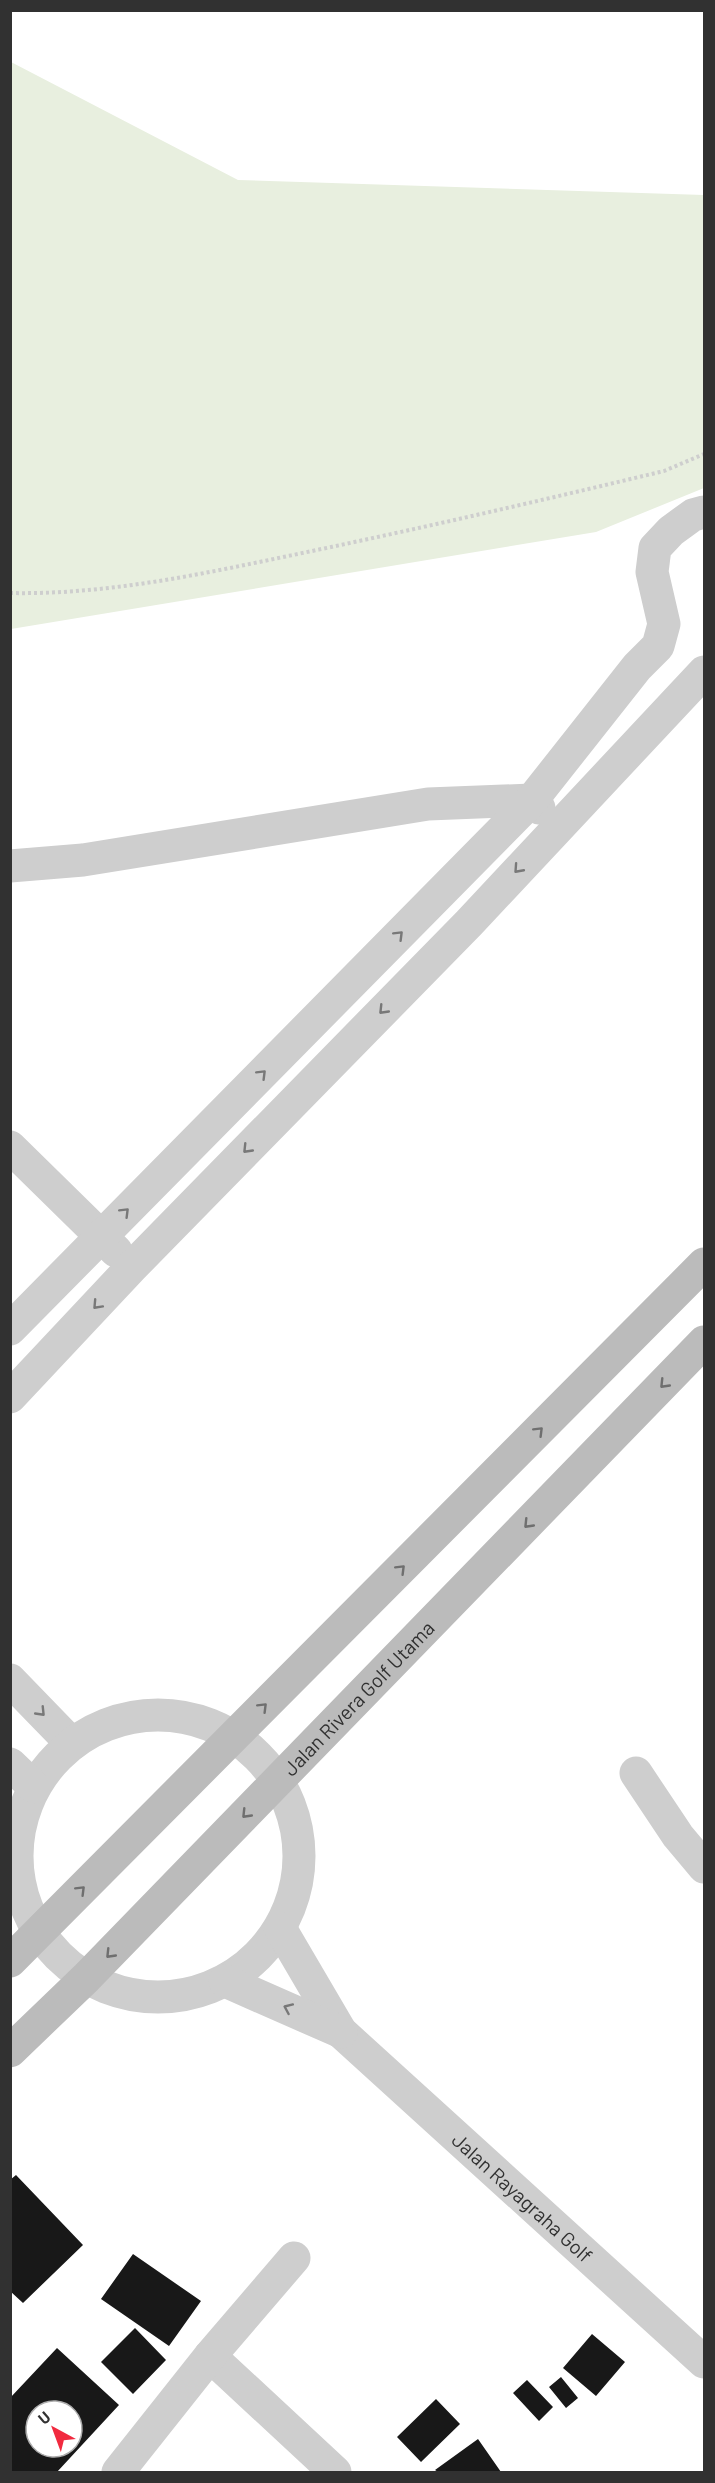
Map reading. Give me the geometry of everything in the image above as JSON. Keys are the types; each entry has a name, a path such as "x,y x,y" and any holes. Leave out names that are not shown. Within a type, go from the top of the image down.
{"street":[{"path":"10,1329 532,800 637,667 658,646 664,624 652,572 655,548 671,531 693,515 705,512"},
{"path":"10,1397 132,1266 469,923 557,826 705,672"},
{"path":"10,866 83,860 428,804 532,800 557,826"},
{"path":"10,1147 132,1266"},
{"path":"10,1961 705,1264"},
{"name":"Jalan Rivera Golf Utama","path":"10,2051 86,1978 705,1342"},
{"path":"10,1680 72,1743"},
{"path":"152,1714 195,1718 235,1735 259,1755 279,1780 293,1812 300,1854 298,1880 291,1905 280,1928 256,1958 225,1981 191,1993 155,1997 119,1992 86,1978 52,1950 38,1932 23,1898 16,1861 20,1823 34,1788 50,1763 72,1743 109,1722 152,1714"},
{"path":"10,1764 34,1788"},
{"path":"636,1773 678,1836 705,1867"},
{"name":"Jalan Rayagraha Golf","path":"280,1928 341,2031 705,2362"},
{"name":"Jalan Rayagraha Golf","path":"225,1981 341,2031"},
{"path":"118,2472 210,2356 294,2258"},
{"path":"210,2356 335,2472"}],"path":[{"path":"10,593 50,594 190,576 432,526 664,471 705,454"}],"green space":[{"path":"11,62 238,180 704,195 704,488 596,532 11,629"}],"building":[{"path":"16,2175 83,2245 23,2303 10,2291 10,2180"},
{"path":"133,2254 201,2301 169,2346 101,2299"},
{"path":"135,2328 166,2360 133,2394 101,2362"},
{"path":"592,2334 625,2362 596,2396 563,2368"},
{"path":"57,2348 119,2405 84,2443 84,2399 24,2399 24,2459 69,2459 57,2472 10,2472 10,2398"},
{"path":"561,2377 578,2398 566,2408 549,2387"},
{"path":"527,2380 553,2407 539,2421 513,2393"},
{"path":"436,2399 460,2424 421,2462 397,2437"},
{"path":"478,2439 501,2472 438,2472 435,2470"}]}
